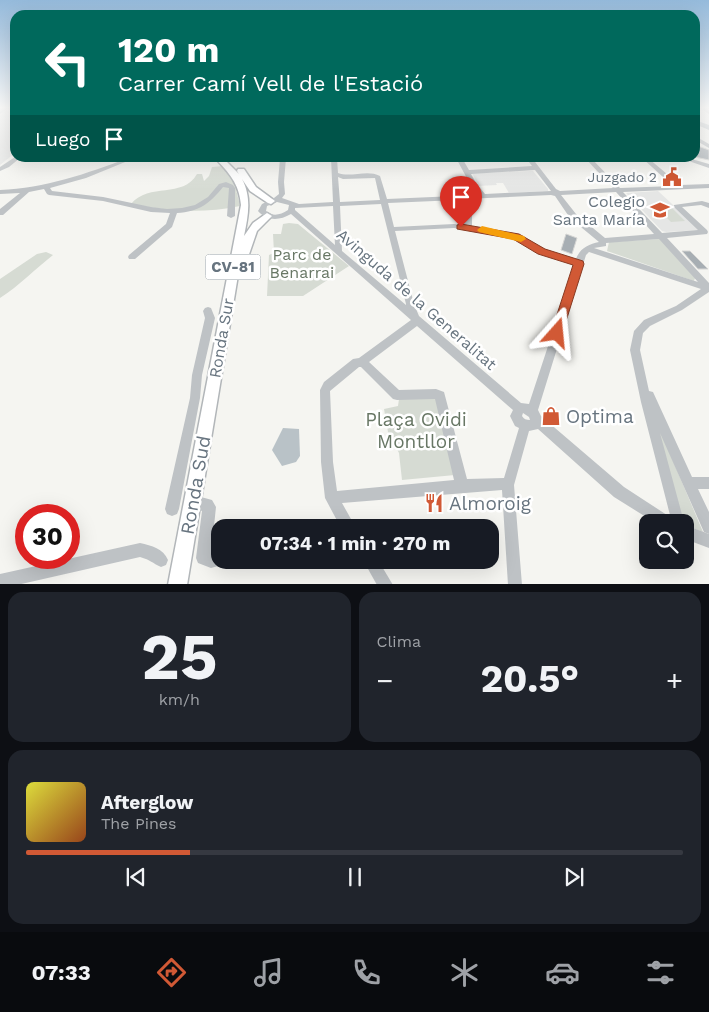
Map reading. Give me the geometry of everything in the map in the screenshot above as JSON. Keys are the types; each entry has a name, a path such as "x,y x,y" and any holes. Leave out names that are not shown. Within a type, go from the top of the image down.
{"main road":[{"name":"Ronda Sur","path":"213,386 245,205 243,190 238,176 222,162"},
{"name":"Ronda Sur","path":"213,386 240,266 250,203 244,178 238,168 231,162"},
{"path":"238,168 253,189 287,205"},
{"path":"240,266 252,229 260,220 268,216"},
{"name":"Ronda Sud","path":"177,584 213,386"}],"street":[{"path":"0,169 12,162"},
{"path":"0,192 47,188 122,162"},
{"path":"283,162 287,205 279,217 268,216 264,214 262,208 287,205 709,186"},
{"path":"334,162 340,247 338,252"},
{"path":"461,162 473,184 484,197"},
{"path":"532,162 573,216 603,242 604,254"},
{"path":"592,162 660,235 697,281"},
{"path":"650,162 678,187"},
{"path":"696,162 709,166"},
{"path":"467,172 537,168"},
{"path":"336,174 343,177 378,176 410,304 418,319 361,362 357,362 328,385 325,390 327,462 331,498 343,519"},
{"path":"47,188 49,193 86,196 155,211 174,212 206,202 214,196 221,185 226,184 232,188 231,216"},
{"path":"0,213 26,191"},
{"path":"461,198 468,211 468,227"},
{"path":"515,584 508,485 531,419 583,251 603,242 704,232 676,206 702,203 709,206"},
{"name":"Avinguda de la Generalitat","path":"287,205 338,252 520,408"},
{"path":"132,257 169,225 174,212"},
{"path":"392,229 468,227 515,237 542,251 579,264"},
{"path":"588,249 697,281 709,288 688,303 651,320 642,327 639,331 635,352 663,471 676,514"},
{"path":"172,509 194,407 197,375 210,318 208,311"},
{"path":"361,362 394,394 400,396 436,394 441,399 462,486"},
{"path":"641,378 709,527"},
{"path":"531,419 519,422 516,416 520,408 526,408 531,419 619,492 651,514"},
{"path":"689,482 709,483"},
{"path":"331,498 501,483 508,485"},
{"path":"201,504 209,507 203,558 211,560"},
{"path":"694,536 709,542"},
{"path":"0,581 140,550 153,553 161,560"},
{"path":"376,569 386,584"}],"shaded area":[{"path":"0,135 10,135 10,157 0,165"},
{"path":"533,171 548,191 509,193 503,183 479,186 472,173"},
{"name":"Colegio Santa María","path":"658,191 700,230 662,231 626,193"},
{"path":"283,428 299,429 300,456 296,462 282,466 272,450"}],"green space":[{"path":"223,166 234,181 240,206 185,211 131,204 138,197 156,191 183,186 191,182 197,174 202,174 204,181 209,176 212,167"},
{"path":"667,203 685,221 671,222 653,204"},
{"name":"Parc de Benarrai","path":"283,224 298,224 349,266 303,296 267,296 269,255 274,253 273,234 281,234"},
{"path":"660,239 695,278 694,281 607,251 609,242"},
{"path":"46,252 53,255 0,298 0,279 37,254"},
{"name":"Plaça Ovidi Montllor","path":"430,397 438,400 455,475 402,480 399,453 388,432 384,409 398,406 399,399"},
{"path":"658,429 703,532 694,529 694,514 681,514 677,505"}],"building":[{"path":"700,147 709,150 709,160 700,158"},
{"path":"566,234 577,238 572,254 561,250"},
{"path":"682,251 690,251 708,269 698,269"}],"slow traffic":[{"path":"482,230 521,239"}],"place":[{"name":"Juzgado 2","path":"672,177"},
{"name":"Colegio Santa María","path":"660,210"},
{"name":"Optima","path":"551,416"},
{"name":"Almoroig","path":"434,503"}],"route":[{"path":"461,227 497,232 515,237 530,243 542,251 579,264 557,333"}]}
